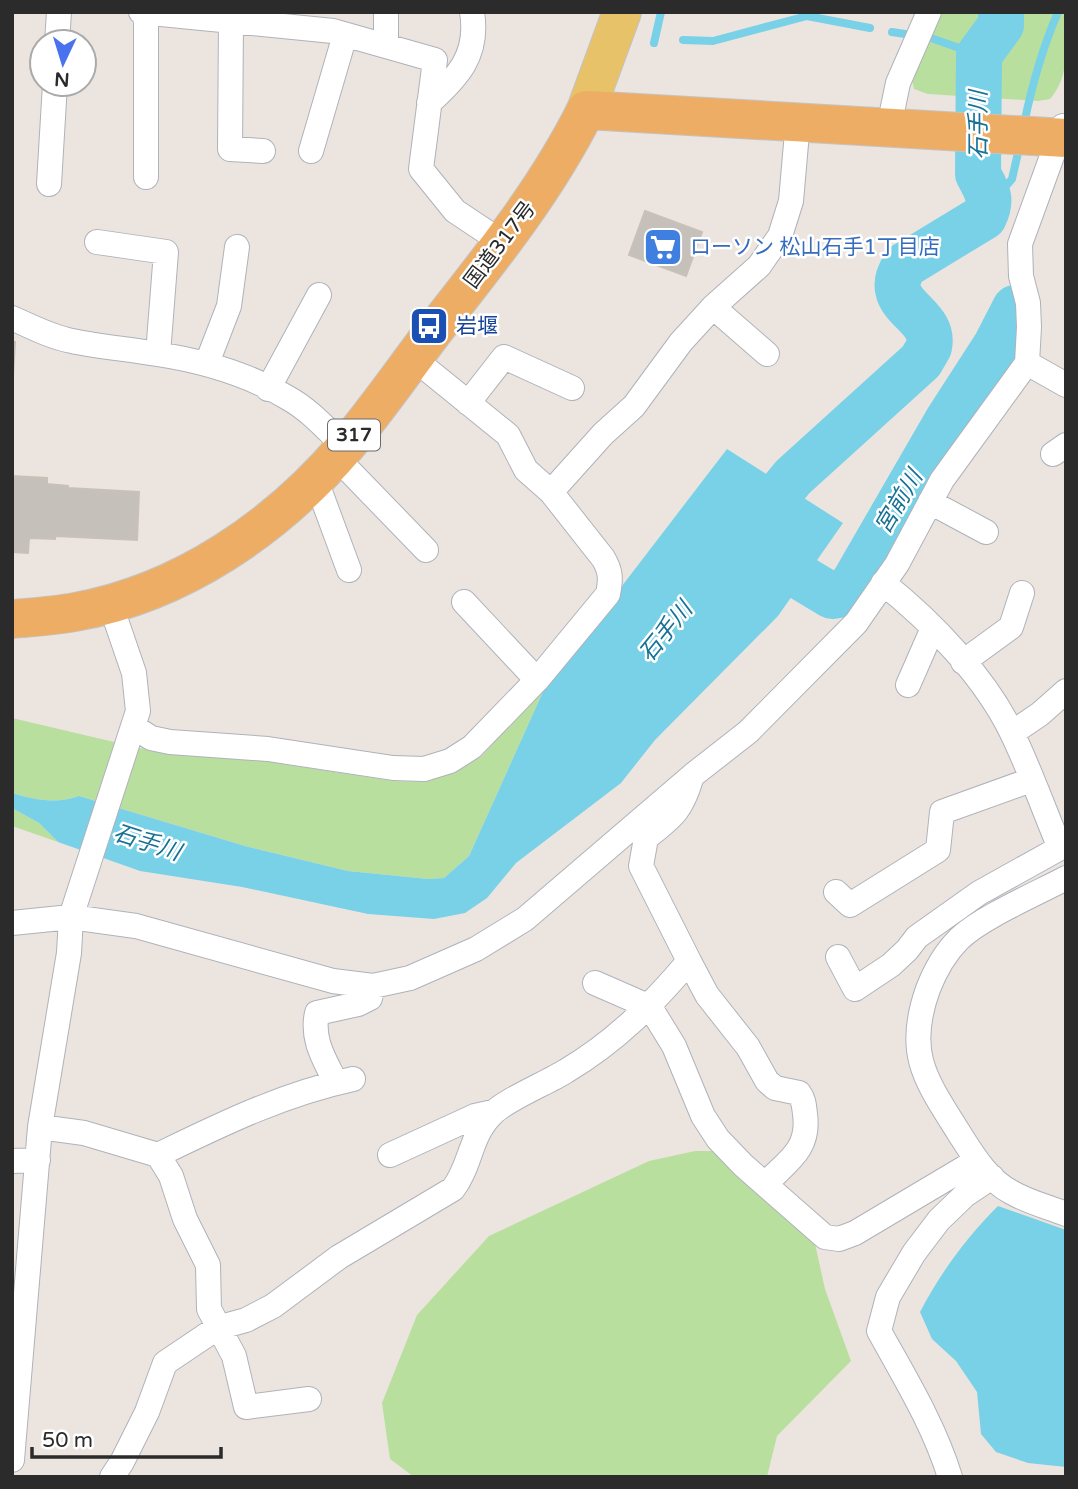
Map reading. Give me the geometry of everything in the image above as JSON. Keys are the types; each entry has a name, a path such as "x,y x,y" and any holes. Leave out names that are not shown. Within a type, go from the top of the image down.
{"highway":[{"path":"586,110 1056,132"},
{"name":"国道317号","path":"12,619 77,612 110,603 179,577 230,550 256,532 332,461 503,243 564,154 586,110"}],"main road":[{"path":"586,110 622,12"}],"street":[{"path":"386,12 386,46"},
{"path":"429,103 454,80 471,52 472,12"},
{"path":"898,126 898,83 929,12"},
{"path":"146,177 151,13 333,31 435,60 421,169 456,211 503,243"},
{"path":"231,21 230,149 263,151"},
{"path":"311,151 345,35"},
{"path":"48,184 54,98"},
{"path":"551,492 603,434 634,406 681,342 713,307 759,266 779,236 791,201 798,121"},
{"path":"12,923 71,917 136,926 332,981 373,986 410,978 476,949 525,919 693,775 748,732 856,623 897,564 942,480 1027,363 1030,327 1028,303 1021,276 1020,244 1056,132"},
{"path":"97,242 166,252 158,354"},
{"path":"207,363 229,306 237,247"},
{"path":"268,388 319,295"},
{"path":"713,307 767,355"},
{"path":"12,318 72,341 207,363 232,371 289,398 316,418 332,461 349,570"},
{"path":"468,403 503,357 572,387"},
{"path":"132,732 170,742 268,749 393,768 424,769 450,761 472,747 537,680 608,594 611,579 603,558 551,492 526,470 508,435 413,358"},
{"path":"1027,363 1066,385"},
{"path":"332,461 426,550"},
{"path":"929,502 986,532"},
{"path":"838,957 855,989 891,965 917,937 979,893 1060,848 1058,819 1031,780 1012,733 988,693 933,628 883,583"},
{"path":"962,662 1011,627 1022,593"},
{"path":"464,602 537,680"},
{"path":"12,1460 40,1127 69,953 71,917 138,711 134,673 110,603"},
{"path":"908,685 933,628"},
{"path":"1012,733 1040,714 1066,691"},
{"path":"693,775 685,800 677,813 646,838 641,866 707,995 748,1047 767,1081 775,1088 799,1093 803,1099 805,1139 799,1151 765,1184"},
{"path":"836,892 850,905 938,850 942,812 1031,780"},
{"path":"1066,878 977,925 960,939 945,956 932,980 922,1007 916,1040 921,1064 934,1093 984,1169 1011,1192 1066,1214"},
{"path":"390,1155 475,1116 493,1112 568,1070 627,1028 650,1007 690,961"},
{"path":"595,982 650,1007 674,1046 703,1116 718,1139 824,1237 839,1239 855,1233 984,1169"},
{"path":"158,1155 240,1114 307,1090 344,1081 316,1042 314,1027 317,1013 358,1004 370,998 373,986"},
{"path":"112,1477 148,1412 165,1363 218,1328 246,1320 273,1306 339,1257 453,1189 461,1179 477,1132 493,1112"},
{"path":"40,1127 84,1133 158,1155 171,1176 185,1219 208,1265 209,1309 234,1356 246,1407 309,1399"},
{"path":"12,1161 38,1160"},
{"path":"950,1477 944,1457 908,1381 879,1331 888,1297 914,1253 984,1169"}],"green space":[{"path":"941,12 1066,12 1064,69 1057,90 1050,99 1038,101 928,94 914,89 911,75"},
{"path":"546,685 469,856 444,878 428,879 348,871 245,846 79,796 46,800 12,793 12,718 161,753 263,761 393,781 426,782 459,770 482,756"},
{"path":"12,808 39,823 58,842 12,826"},
{"path":"695,1151 719,1151 814,1239 825,1289 851,1361 777,1436 767,1477 414,1477 390,1459 382,1403 417,1315 489,1236 649,1161"}],"water":[{"path":"727,449 843,523 778,616 655,740 621,783 516,863 487,898 465,913 434,919 368,914 242,887 140,871 58,842 39,823 12,808 12,793 46,800 79,796 245,846 348,871 428,879 444,878 469,856 546,685"},
{"path":"998,1206 1066,1230 1066,1467 1028,1463 996,1452 981,1434 977,1392 956,1361 932,1339 920,1312 955,1256"}],"building":[{"path":"645,211 702,232 686,276 629,255"},
{"path":"12,342 15,342 12,392"},
{"path":"12,476 47,478 47,484 68,488 139,492 137,540 55,536 55,539 29,538 28,553 12,552"}],"waterway":[{"path":"654,43 661,12"},
{"name":"石手川","path":"747,533 793,477 921,361 929,347 929,335 925,325 902,300 898,279 905,265 984,217 987,211 988,195 978,174 979,55 1001,25 1001,12"},
{"path":"1024,124 1038,67 1058,12"},
{"path":"683,40 713,41 807,16 870,28"},
{"path":"892,32 905,34"},
{"path":"931,38 979,55"},
{"path":"990,205 1012,179 1020,144"},
{"name":"宮前川","path":"752,548 832,596 844,594 854,582 947,421 996,345 1015,308"}],"place":[{"name":"ローソン 松山石手1丁目店","path":"663,247"},
{"name":"岩堰","path":"429,326"}]}
